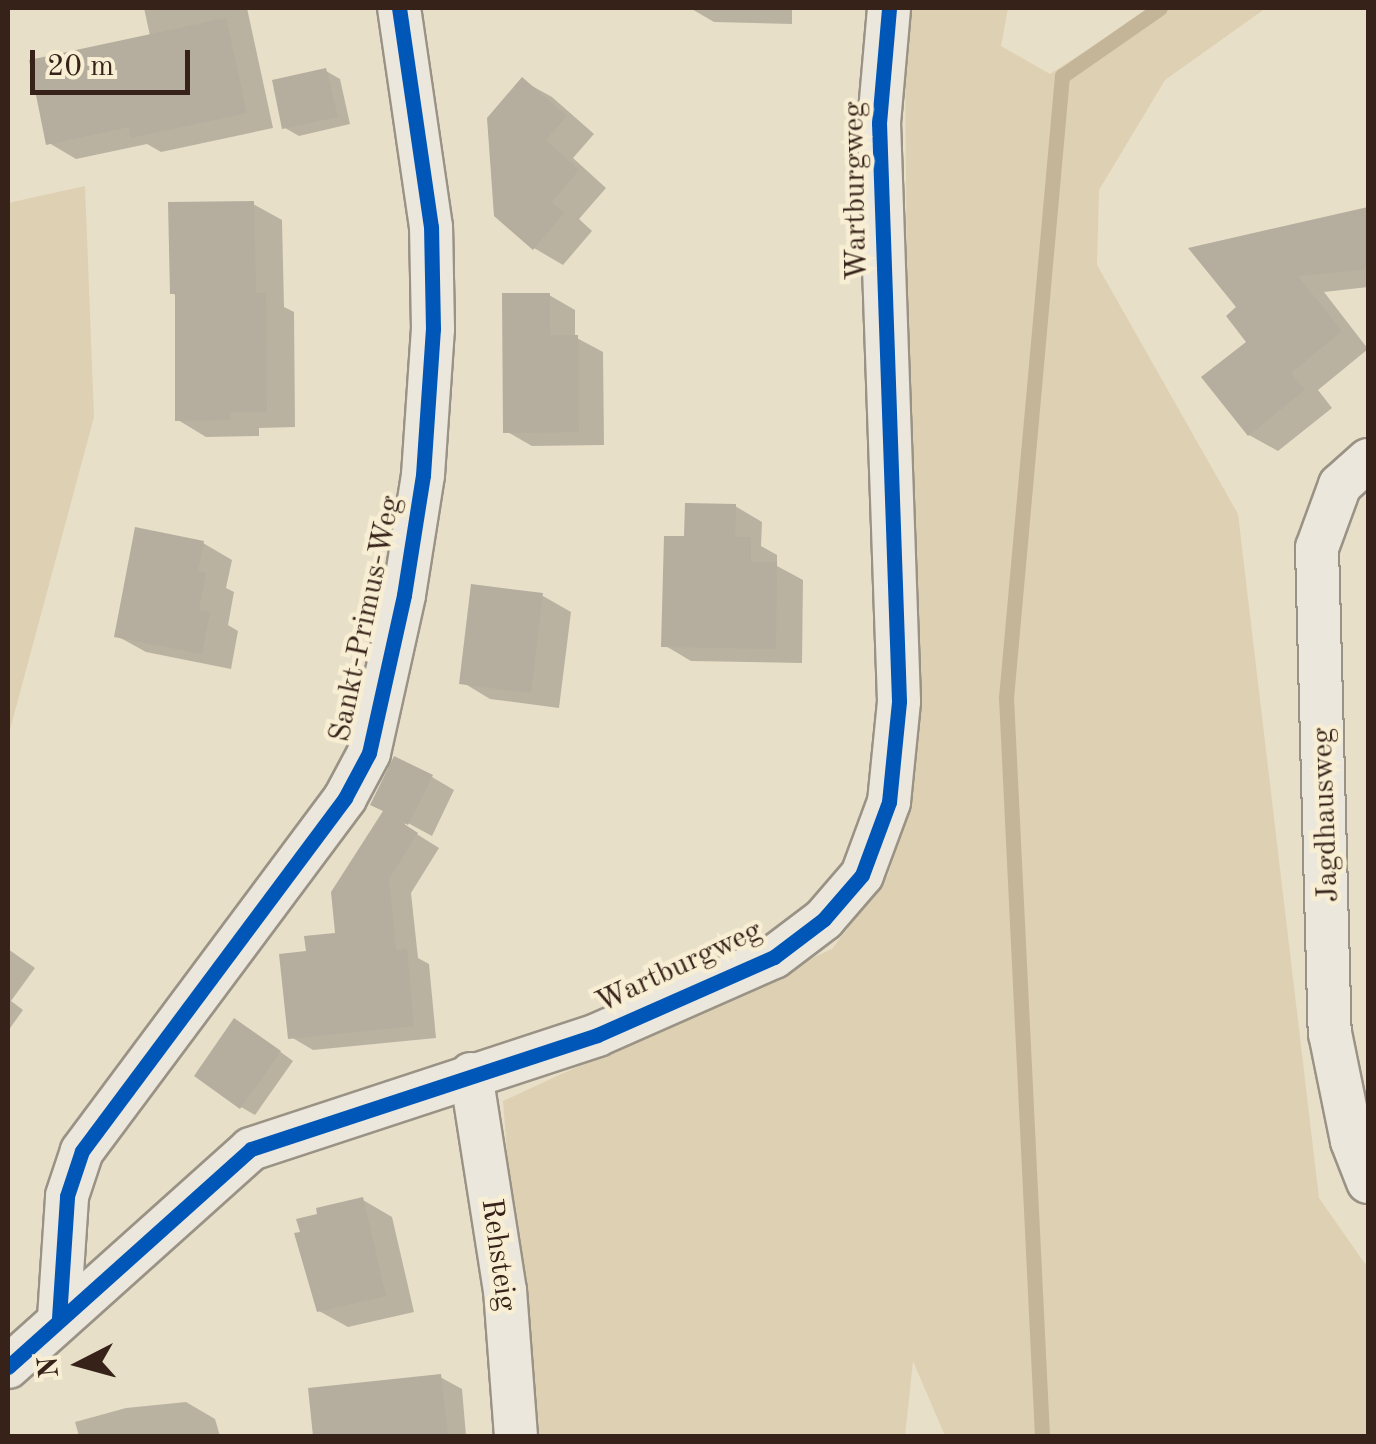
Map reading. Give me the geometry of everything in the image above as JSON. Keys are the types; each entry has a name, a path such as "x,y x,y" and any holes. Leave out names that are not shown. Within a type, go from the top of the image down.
{"street":[{"name":"Sankt-Primus-Weg","path":"59,1318 66,1196 82,1152 344,798 370,753 404,595 420,492 433,329 432,226 399,8"},
{"name":"Wartburgweg","path":"59,1318 252,1148 597,1035 774,956 824,918 862,874 889,802 899,701 880,123 889,8"},
{"name":"Jagdhausweg","path":"1368,460 1340,486 1316,548 1330,1033 1352,1142 1368,1182"},
{"name":"Rehsteig","path":"471,1074 505,1290 516,1436"},
{"path":"8,1367 59,1318"}],"shaded area":[{"path":"870,8 1008,8 1001,46 1050,74 1152,8 1266,8 1165,80 1099,190 1097,265 1238,514 1319,1198 1368,1268 1368,1436 945,1436 913,1361 905,1436 529,1436 503,1101 832,949 888,875 911,799 905,51"},
{"path":"85,186 94,417 8,737 8,203"}],"building":[{"path":"226,18 247,113 131,138 129,127 46,145 29,60"},
{"path":"326,68 338,117 282,129 272,80"},
{"path":"522,77 567,116 546,140 579,170 552,202 564,213 533,250 494,216 487,118"},
{"path":"254,201 256,293 266,293 267,412 231,412 230,420 175,421 175,294 170,294 168,202"},
{"path":"1368,207 1368,269 1298,276 1342,331 1291,373 1305,390 1248,436 1201,377 1246,342 1226,316 1236,307 1188,248"},
{"path":"502,293 550,293 550,335 578,335 579,432 503,433"},
{"path":"685,503 736,504 735,537 751,537 751,562 777,562 776,649 661,647 664,536 684,536"},
{"path":"135,527 204,541 198,571 206,573 199,610 210,612 202,654 114,637"},
{"path":"471,584 543,593 531,693 459,684"},
{"path":"394,756 433,775 408,825 392,816 418,833 389,879 396,950 407,949 414,1026 288,1039 279,954 306,951 304,936 335,933 331,892 383,811 370,805"},
{"path":"234,1018 281,1051 240,1109 194,1076"},
{"path":"363,1197 386,1296 317,1312 294,1233 300,1232 296,1219 317,1214 316,1208"},
{"path":"441,1374 448,1436 313,1436 308,1388"}],"waterway":[{"path":"1042,1436 1006,698 1062,76 1160,8"}],"cycle path":[{"path":"59,1318 67,1196 82,1151 345,798 369,753 404,595 423,475 433,329 431,227 399,8"},
{"path":"8,1367 251,1149 597,1035 774,957 824,919 862,875 889,802 899,701 879,123 889,8"}]}
